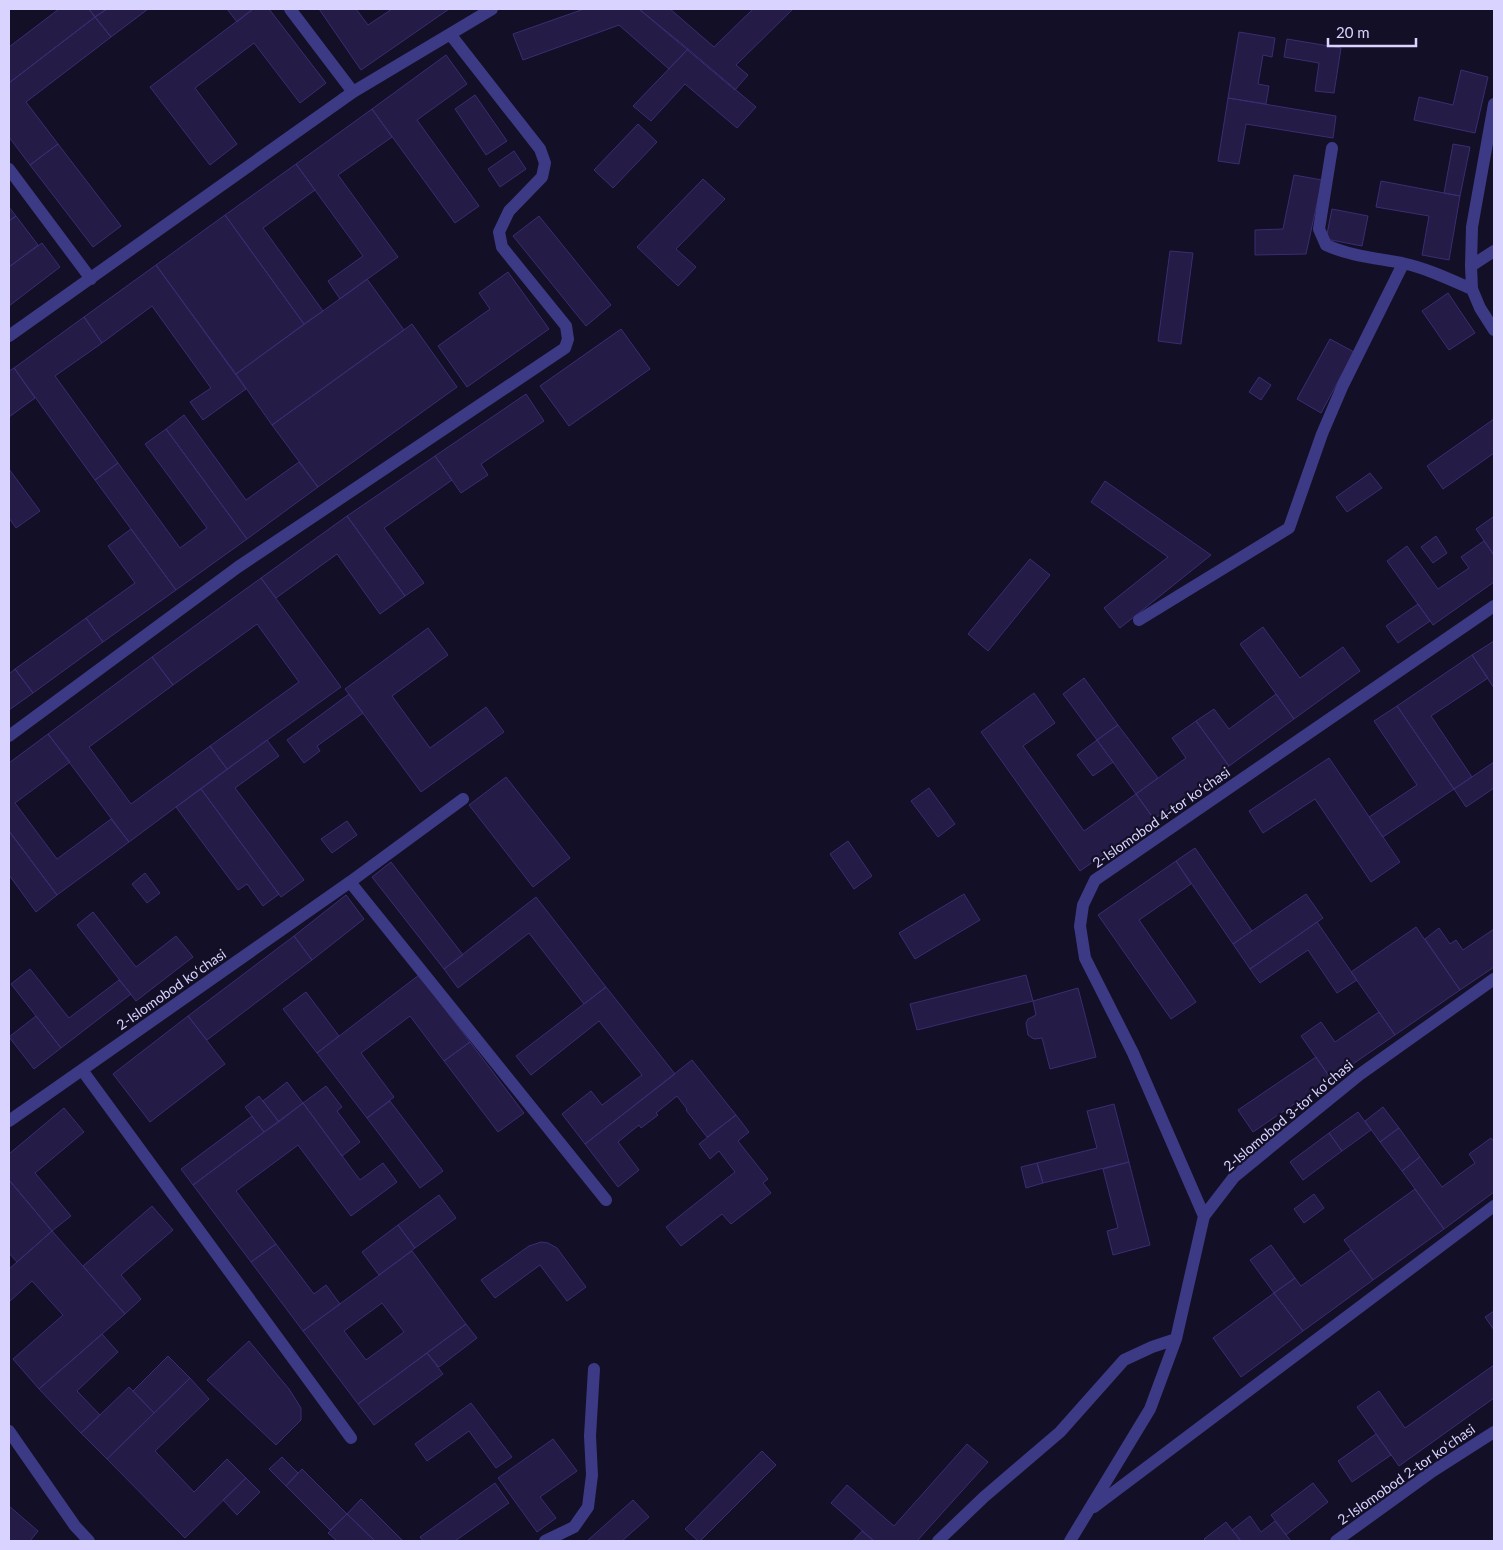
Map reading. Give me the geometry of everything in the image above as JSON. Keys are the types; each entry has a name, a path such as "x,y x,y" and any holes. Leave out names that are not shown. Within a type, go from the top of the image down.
{"street":[{"path":"290,9 353,92"},
{"path":"9,336 353,92 492,9"},
{"path":"9,736 238,567 564,348 568,339 566,326 502,247 499,232 509,211 542,177 544,164 540,149 450,34"},
{"path":"1494,104 1472,227 1471,266 1472,289 1480,308 1494,330"},
{"path":"1332,148 1318,228 1326,245 1341,252 1403,264 1437,274 1472,289"},
{"path":"9,169 91,279"},
{"path":"1471,266 1494,251"},
{"path":"1139,620 1289,528 1322,434 1343,385 1403,264"},
{"name":"2-Islomobod 4-tor koʻchasi","path":"1204,1216 1133,1053 1086,958 1080,926 1083,905 1096,880 1494,606"},
{"name":"2-Islomobod koʻchasi","path":"9,1121 350,882 463,799"},
{"path":"350,882 606,1200"},
{"name":"2-Islomobod 3-tor koʻchasi","path":"1070,1541 1150,1409 1176,1339 1204,1216 1234,1177 1352,1081 1494,979"},
{"path":"82,1070 351,1438"},
{"path":"1088,1511 1494,1206"},
{"path":"938,1541 984,1497 1060,1432 1124,1360 1152,1347 1176,1339"},
{"path":"545,1541 574,1527 588,1507 592,1475 590,1436 594,1369"},
{"path":"9,1432 75,1526 89,1541"},
{"name":"2-Islomobod 2-tor koʻchasi","path":"1336,1541 1433,1472 1494,1432"}],"building":[{"path":"59,9 89,9 95,17 9,83 9,47"},
{"path":"89,9 107,9 95,17"},
{"path":"107,9 148,9 111,37 95,17"},
{"path":"227,9 253,9 237,22"},
{"path":"253,9 269,9 326,83 300,103 254,43 195,88 237,144 210,165 150,87"},
{"path":"319,9 356,9 368,25 392,9 449,9 361,70"},
{"path":"584,9 639,9 688,49 669,69 619,25 523,60 513,34"},
{"path":"639,9 670,9 714,47 753,9 793,9 736,65 748,75 735,90"},
{"path":"95,17 111,37 26,102 58,144 30,165 9,137 9,83"},
{"path":"1239,32 1275,38 1272,57 1263,55 1258,84 1269,86 1266,104 1228,98"},
{"path":"1287,39 1341,48 1334,93 1315,91 1319,63 1284,57"},
{"path":"688,49 756,107 737,128 685,84 651,121 633,106"},
{"path":"446,55 467,84 417,120 479,206 455,223 372,109"},
{"path":"1461,70 1488,77 1475,133 1414,120 1419,97 1453,105"},
{"path":"475,95 507,141 486,155 455,109"},
{"path":"1228,98 1336,116 1333,138 1246,124 1239,164 1218,161"},
{"path":"372,109 392,137 338,175 398,257 340,299 328,281 363,256 296,164"},
{"path":"638,124 657,142 613,188 594,170"},
{"path":"58,144 121,226 93,247 30,165"},
{"path":"1453,144 1470,147 1460,196 1444,193"},
{"path":"514,151 526,169 500,187 488,169"},
{"path":"296,164 315,190 263,228 323,311 304,324 225,215"},
{"path":"1294,175 1322,180 1306,254 1255,255 1255,230 1283,229"},
{"path":"703,179 725,199 676,249 696,267 678,286 637,247"},
{"path":"1381,181 1460,196 1449,260 1422,255 1429,216 1376,207"},
{"path":"9,207 16,216 9,221"},
{"path":"1332,209 1368,216 1362,246 1326,239"},
{"path":"225,215 304,324 236,374 156,265"},
{"path":"16,216 38,245 9,267 9,221"},
{"path":"539,216 611,305 586,326 513,236"},
{"path":"42,243 60,267 9,306 9,267"},
{"path":"1170,251 1193,253 1181,344 1158,341"},
{"path":"156,265 246,389 203,420 190,402 211,388 152,306 102,343 84,317"},
{"path":"508,272 549,329 467,387 438,346 490,309 479,293"},
{"path":"367,279 404,330 272,425 236,374"},
{"path":"1448,293 1475,333 1449,350 1422,311"},
{"path":"84,317 102,343 55,376 118,463 95,480 14,368"},
{"path":"412,324 457,387 318,487 272,425"},
{"path":"621,329 650,369 569,426 540,386"},
{"path":"1330,339 1354,352 1321,413 1297,399"},
{"path":"14,368 35,398 9,417 9,371"},
{"path":"1259,377 1271,385 1261,400 1249,392"},
{"path":"526,394 544,421 481,464 488,475 461,493 435,456"},
{"path":"184,415 246,500 299,462 318,487 247,539 166,429"},
{"path":"1494,419 1494,453 1443,489 1427,466"},
{"path":"166,429 247,539 176,590 95,480 118,463 180,548 207,528 145,444"},
{"path":"435,456 452,480 384,528 424,583 405,596 347,516"},
{"path":"9,469 40,511 16,528 9,518"},
{"path":"1370,473 1382,488 1347,512 1336,497"},
{"path":"1105,481 1211,555 1120,628 1104,608 1168,557 1091,502"},
{"path":"347,516 405,596 380,614 337,554 276,598 261,578"},
{"path":"1493,517 1494,519 1494,555 1476,529"},
{"path":"131,529 176,590 103,642 86,618 135,583 108,546"},
{"path":"1436,536 1447,553 1433,563 1421,547"},
{"path":"1484,541 1494,555 1494,582 1433,625 1387,561 1407,546 1438,589 1469,568 1461,557"},
{"path":"1030,559 1050,575 988,651 968,634"},
{"path":"261,578 341,687 227,769 210,746 299,682 257,624 173,685 152,657"},
{"path":"1418,604 1430,621 1398,643 1386,626"},
{"path":"86,618 103,642 33,693 15,669"},
{"path":"1263,627 1300,678 1343,647 1360,671 1294,719 1240,644"},
{"path":"428,628 448,655 392,696 430,748 486,707 504,732 421,792 345,689"},
{"path":"1494,641 1494,688 1472,655"},
{"path":"1472,655 1488,678 1431,716 1472,777 1454,789 1397,706"},
{"path":"152,657 173,685 89,747 131,804 210,746 227,769 129,842 48,734"},
{"path":"15,669 33,693 9,710 9,674"},
{"path":"1084,678 1118,725 1097,740 1063,694"},
{"path":"1034,693 1055,723 1023,746 1084,831 1136,794 1154,819 1080,871 981,732"},
{"path":"349,694 363,713 317,746 320,751 304,763 287,740"},
{"path":"1276,694 1294,719 1229,766 1196,721 1214,709 1229,729"},
{"path":"1397,706 1454,789 1383,837 1369,817 1417,785 1374,721"},
{"path":"1196,721 1229,766 1154,819 1136,794 1186,758 1172,738"},
{"path":"1118,725 1158,778 1136,794 1097,740"},
{"path":"48,734 70,762 15,803 57,859 111,819 129,842 57,895 9,831 9,763"},
{"path":"267,740 279,756 235,788 304,880 281,897 201,789"},
{"path":"1097,740 1113,762 1093,776 1077,755"},
{"path":"1329,758 1400,862 1371,882 1315,799 1263,833 1249,811"},
{"path":"1494,762 1494,788 1466,807 1454,789"},
{"path":"506,777 570,858 533,887 469,805"},
{"path":"929,788 955,824 938,837 911,801"},
{"path":"201,789 279,894 263,906 247,884 238,890 176,807"},
{"path":"347,821 357,835 332,853 321,839"},
{"path":"9,831 57,895 36,912 9,875"},
{"path":"848,841 872,876 854,889 830,854"},
{"path":"1195,848 1252,931 1233,944 1176,861"},
{"path":"1176,861 1191,884 1139,920 1196,1002 1171,1019 1098,915"},
{"path":"391,862 463,955 444,969 372,877"},
{"path":"145,873 160,893 147,903 132,884"},
{"path":"964,894 980,920 915,959 899,933"},
{"path":"1306,894 1323,918 1250,969 1233,944"},
{"path":"346,895 364,919 312,960 294,936"},
{"path":"536,897 606,987 584,1004 529,933 458,988 444,969"},
{"path":"93,912 136,967 176,936 193,957 136,1001 77,925"},
{"path":"1317,922 1357,980 1337,993 1308,950 1260,983 1250,969"},
{"path":"1416,927 1460,990 1395,1035 1351,972"},
{"path":"1439,928 1450,944 1456,940 1463,950 1494,929 1494,967 1460,990 1425,939"},
{"path":"294,936 312,960 207,1040 188,1016"},
{"path":"30,969 69,1018 119,980 131,994 61,1048 11,984"},
{"path":"419,975 470,1042 444,1061 410,1016 361,1053 394,1097 367,1118 317,1053"},
{"path":"1026,975 1033,1001 917,1030 910,1004"},
{"path":"606,987 675,1074 585,1144 562,1114 591,1091 602,1105 642,1075 599,1021 531,1075 516,1056"},
{"path":"1078,988 1096,1057 1050,1069 1042,1038 1035,1039 1028,1035 1026,1023 1028,1019 1036,1015 1033,1001"},
{"path":"306,992 339,1036 317,1053 283,1009"},
{"path":"1379,1012 1395,1035 1331,1079 1301,1036 1321,1022 1335,1042"},
{"path":"36,1016 61,1048 34,1069 9,1037"},
{"path":"188,1016 225,1064 150,1122 113,1074"},
{"path":"470,1042 524,1113 498,1132 444,1061"},
{"path":"1316,1057 1331,1079 1253,1132 1238,1110"},
{"path":"692,1060 736,1115 707,1137 677,1096 656,1113 658,1115 641,1128 639,1125 618,1142 639,1170 618,1187 585,1144"},
{"path":"287,1082 303,1103 279,1122 263,1101"},
{"path":"326,1086 342,1107 337,1111 360,1142 342,1156 303,1103"},
{"path":"259,1096 279,1122 264,1132 245,1107"},
{"path":"390,1101 443,1171 420,1188 367,1118"},
{"path":"303,1103 360,1180 383,1163 397,1182 351,1216 298,1145 236,1191 276,1244 251,1262 193,1185"},
{"path":"1114,1104 1129,1162 1043,1183 1037,1163 1097,1148 1087,1111"},
{"path":"1383,1107 1399,1128 1380,1142 1365,1121"},
{"path":"64,1108 84,1132 35,1173 71,1216 52,1231 9,1180 9,1154"},
{"path":"1358,1112 1371,1130 1342,1151 1329,1133"},
{"path":"736,1115 749,1132 738,1141 768,1179 763,1183 771,1193 731,1224 722,1214 681,1246 666,1227 735,1172 719,1151 710,1159 699,1144"},
{"path":"252,1116 264,1132 193,1185 181,1169"},
{"path":"1399,1128 1420,1157 1402,1171 1380,1142"},
{"path":"1329,1133 1342,1151 1303,1180 1290,1162"},
{"path":"1491,1138 1494,1142 1494,1192 1444,1229 1402,1171 1420,1157 1442,1187 1475,1163 1469,1154"},
{"path":"1129,1162 1150,1245 1113,1255 1107,1231 1118,1228 1103,1169"},
{"path":"1037,1163 1043,1183 1026,1188 1021,1167"},
{"path":"9,1180 52,1231 17,1262 9,1253"},
{"path":"1415,1189 1444,1229 1373,1280 1344,1240"},
{"path":"1314,1194 1324,1208 1304,1223 1294,1209"},
{"path":"439,1195 456,1218 415,1248 398,1225"},
{"path":"152,1206 173,1230 121,1275 141,1299 125,1314 83,1266"},
{"path":"398,1225 415,1248 379,1275 362,1252"},
{"path":"52,1231 125,1314 39,1389 13,1359 63,1315 32,1281 9,1302 9,1269"},
{"path":"541,1242 548,1243 557,1248 586,1287 567,1301 540,1265 495,1298 481,1280 529,1246"},
{"path":"276,1244 314,1294 326,1285 340,1304 303,1331 251,1262"},
{"path":"1271,1245 1295,1278 1274,1293 1250,1260"},
{"path":"1351,1250 1373,1280 1303,1331 1274,1293 1295,1278 1301,1286"},
{"path":"412,1251 466,1324 358,1404 303,1331","holes":["382,1303 404,1332 366,1360 344,1331"]},
{"path":"1274,1293 1303,1331 1241,1377 1213,1338"},
{"path":"1494,1311 1494,1330 1485,1317"},
{"path":"466,1324 477,1338 439,1367 427,1353"},
{"path":"102,1334 118,1352 77,1391 100,1415 81,1433 39,1389"},
{"path":"249,1341 289,1389 301,1408 301,1420 276,1445 207,1380"},
{"path":"427,1353 443,1374 374,1425 358,1404"},
{"path":"168,1356 190,1378 154,1413 133,1391"},
{"path":"1494,1365 1494,1398 1399,1466 1357,1407 1379,1391 1405,1428"},
{"path":"190,1378 209,1399 155,1451 194,1492 227,1459 246,1478 185,1538 107,1459"},
{"path":"129,1387 154,1413 107,1459 81,1433"},
{"path":"471,1403 512,1457 496,1468 469,1431 427,1461 415,1444"},
{"path":"1376,1434 1391,1455 1352,1482 1338,1461"},
{"path":"553,1439 577,1471 540,1497 556,1518 537,1532 498,1478"},
{"path":"967,1444 988,1462 917,1541 874,1541 831,1503 847,1485 894,1526"},
{"path":"762,1451 776,1465 698,1541 685,1529"},
{"path":"282,1457 298,1473 286,1486 269,1469"},
{"path":"302,1469 347,1514 330,1530 286,1486"},
{"path":"246,1478 260,1492 237,1515 223,1500"},
{"path":"495,1483 509,1503 455,1541 423,1541 420,1537"},
{"path":"1313,1483 1328,1502 1286,1535 1271,1515"},
{"path":"361,1499 403,1541 375,1541 347,1514"},
{"path":"633,1500 649,1517 622,1541 587,1541"},
{"path":"9,1506 38,1531 30,1541 9,1541"},
{"path":"347,1514 375,1541 337,1541 328,1533"},
{"path":"1250,1516 1261,1532 1275,1521 1291,1541 1241,1541 1232,1530"},
{"path":"1226,1522 1241,1541 1206,1541 1204,1539"},
{"path":"862,1531 874,1541 853,1541"}]}
